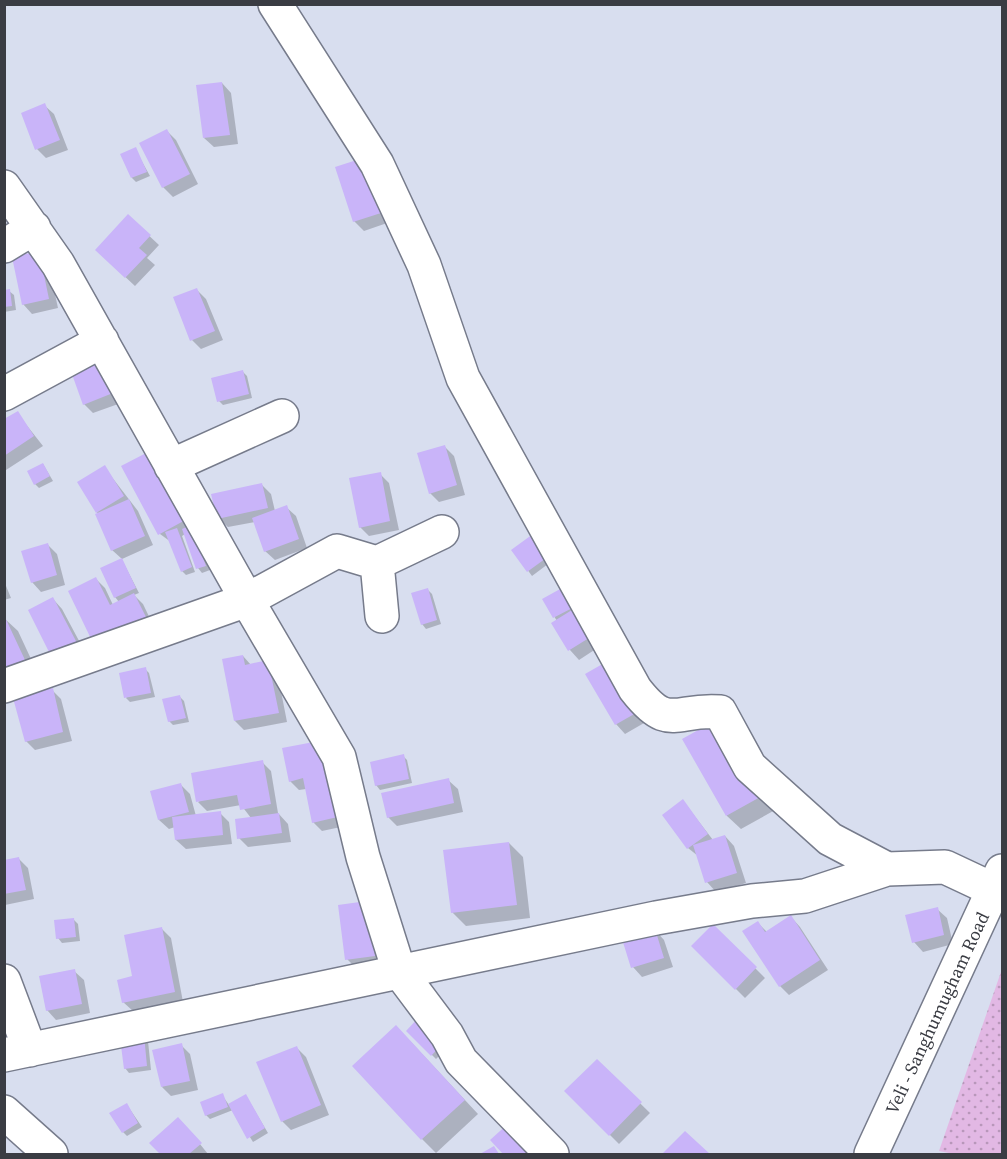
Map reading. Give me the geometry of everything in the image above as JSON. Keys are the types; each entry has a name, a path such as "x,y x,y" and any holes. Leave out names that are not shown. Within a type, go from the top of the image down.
{"street":[{"path":"275,4 377,164 424,266 463,378 635,689 649,708 670,717 702,710 720,712 750,767 830,839 887,869"},
{"path":"4,187 58,264 247,600 339,757 363,857 399,971 447,1035 461,1061 552,1155"},
{"path":"4,246 34,228"},
{"path":"4,394 102,341"},
{"path":"171,466 282,416"},
{"path":"4,686 247,600 337,551 377,563 442,532"},
{"path":"377,563 382,616"},
{"path":"4,981 17,1053 656,918 752,901 805,896 887,869 945,867 998,881"},
{"name":"Veli - Sanghumugham Road","path":"871,1155 998,881"},
{"path":"4,1112 51,1155"}],"shaded area":[{"path":"1002,969 1002,1154 954,1154 939,1151"}],"building":[{"path":"222,82 230,135 203,138 196,85"},
{"path":"45,103 60,140 35,150 21,113"},
{"path":"167,129 190,174 162,188 139,143"},
{"path":"136,147 147,172 131,178 120,154"},
{"path":"363,158 381,213 353,222 335,167"},
{"path":"128,214 151,235 139,248 147,255 125,278 95,250"},
{"path":"39,251 49,299 22,305 12,257"},
{"path":"197,288 215,331 190,341 173,297"},
{"path":"10,289 12,306 4,307 4,290"},
{"path":"98,352 113,393 83,405 68,363"},
{"path":"243,370 249,394 217,402 211,378"},
{"path":"18,411 34,436 4,456 4,419"},
{"path":"445,445 457,485 429,494 417,453"},
{"path":"150,451 189,518 158,535 121,466"},
{"path":"43,463 50,476 34,485 27,471"},
{"path":"105,465 124,496 96,513 77,482"},
{"path":"381,472 390,521 359,528 349,478"},
{"path":"262,483 268,508 217,519 211,494"},
{"path":"129,499 145,536 111,551 95,514"},
{"path":"287,505 299,539 264,552 252,518"},
{"path":"191,525 206,566 196,569 182,529"},
{"path":"177,528 192,567 181,572 165,532"},
{"path":"533,534 549,556 527,572 511,550"},
{"path":"48,543 57,575 31,583 21,551"},
{"path":"122,558 136,588 114,598 100,568"},
{"path":"96,577 110,605 134,593 147,619 94,645 68,591"},
{"path":"571,583 582,603 553,618 542,599"},
{"path":"428,588 437,620 421,625 411,593"},
{"path":"53,597 77,643 51,656 28,610"},
{"path":"580,605 597,633 568,651 551,623"},
{"path":"4,615 25,660 4,669"},
{"path":"243,655 245,665 268,660 279,713 234,721 222,659"},
{"path":"613,658 643,709 615,725 585,674"},
{"path":"146,667 151,693 124,698 119,673"},
{"path":"53,688 63,732 25,742 13,698"},
{"path":"180,695 186,718 168,722 162,699"},
{"path":"718,719 762,796 726,816 682,739"},
{"path":"319,741 326,777 338,774 346,815 312,823 303,778 289,782 282,748"},
{"path":"404,754 409,779 375,786 370,762"},
{"path":"263,760 271,804 240,810 237,795 196,802 191,773"},
{"path":"449,778 454,803 387,818 381,793"},
{"path":"181,783 189,812 158,820 150,791"},
{"path":"683,799 708,834 687,849 662,815"},
{"path":"221,811 223,835 175,840 172,817"},
{"path":"279,813 282,833 237,839 235,819"},
{"path":"725,835 737,873 705,883 693,845"},
{"path":"509,842 517,905 451,913 443,850"},
{"path":"19,857 26,890 4,894 4,860"},
{"path":"367,901 375,956 345,960 338,905"},
{"path":"938,907 944,935 912,943 905,915"},
{"path":"791,915 820,960 779,987 742,931 758,921 765,932"},
{"path":"74,918 76,937 56,939 54,920"},
{"path":"713,924 757,967 735,990 691,946"},
{"path":"162,927 175,992 122,1003 117,980 132,976 124,935"},
{"path":"655,929 664,958 631,968 622,939"},
{"path":"75,969 82,1004 46,1011 39,976"},
{"path":"420,1016 446,1040 431,1056 406,1031"},
{"path":"396,1025 465,1100 421,1140 352,1066"},
{"path":"144,1035 147,1066 124,1069 120,1038"},
{"path":"182,1043 190,1081 161,1087 152,1050"},
{"path":"297,1046 321,1105 281,1122 256,1062"},
{"path":"597,1059 642,1102 609,1136 564,1091"},
{"path":"223,1093 228,1107 205,1116 200,1102"},
{"path":"246,1094 265,1128 247,1139 228,1104"},
{"path":"127,1103 138,1123 122,1133 109,1113"},
{"path":"178,1117 202,1143 189,1154 160,1154 149,1143"},
{"path":"510,1122 539,1154 503,1154 490,1140"},
{"path":"685,1131 710,1154 662,1154"},
{"path":"494,1146 499,1154 480,1154"}]}
